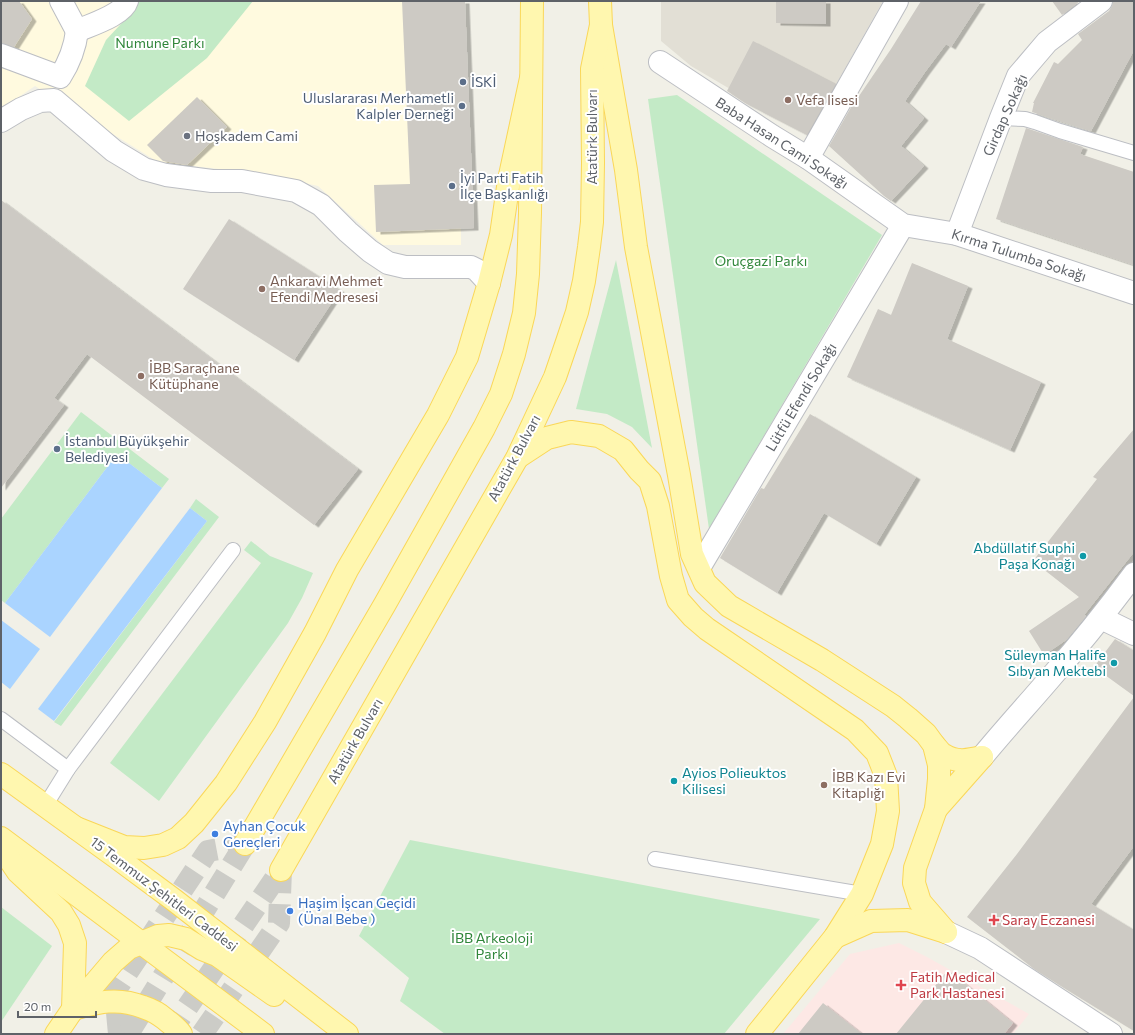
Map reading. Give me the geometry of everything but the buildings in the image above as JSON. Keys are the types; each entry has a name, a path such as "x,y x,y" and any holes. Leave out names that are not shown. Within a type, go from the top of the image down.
{"main road":[{"path":"245,844 385,604 484,428 501,394 516,348 524,313 528,274 532,1"},
{"name":"Atatürk Bulvarı","path":"282,870 517,458 555,377 577,312 584,281 592,222 592,69 601,25 600,1"},
{"path":"601,25 626,170 636,247 679,475 692,554 705,583 729,606 822,660 893,706 926,734 944,755 957,760 982,757"},
{"path":"76,828 124,847 144,848 163,845 178,838 194,823 226,783 265,722 315,633 348,570 438,415 467,357 501,236 508,180 531,78"},
{"path":"517,458 547,438 571,432 599,436 623,450 650,481 658,506 671,576 678,600 693,617 707,629 855,730 877,752 886,776 888,811 882,844 862,894 836,937 757,1034"},
{"path":"934,745 939,766 936,809 915,868 914,883 920,902 946,932"},
{"path":"936,809 982,757"},
{"name":"15 Temmuz Şehitleri Caddesi","path":"1,774 174,900 347,1034"},
{"path":"1,838 263,1034"},
{"path":"1,847 18,872 61,912 70,925 75,943 73,1009"},
{"path":"836,937 871,921 908,920 946,932"},
{"path":"56,1034 73,1009 113,962 129,948 158,936 169,935 186,939 202,949 217,955 297,1010 326,1017"},
{"path":"73,1009 105,1001 132,1003 157,1013 181,1034"}],"street":[{"path":"1,55 60,77 71,56 76,41 77,31 61,1"},
{"path":"77,31 114,15 126,4 127,1"},
{"path":"808,158 897,1"},
{"name":"Girdap Sokağı","path":"957,234 1018,76 1048,42 1101,1"},
{"name":"Baba Hasan Cami Sokağı","path":"660,62 808,158 903,225"},
{"path":"1,121 21,109 40,101 54,100 114,150 144,169 166,175 212,181 242,181 296,192 321,205 348,232 370,251 388,263 405,266 471,267 478,270 489,283"},
{"name":"Lütfü Efendi Sokağı","path":"699,568 903,225"},
{"name":"Kırma Tulumba Sokağı","path":"903,225 957,234 1134,293"},
{"path":"982,757 1000,734 1052,677 1101,618 1134,574"},
{"path":"1101,618 1134,634"},
{"path":"946,932 980,948 1111,1034"}],"lane":[{"path":"1001,118 1035,122 1134,153"},
{"path":"45,806 68,768 233,550"},
{"path":"1,719 68,768"},
{"path":"656,859 862,894"}],"shaded area":[{"path":"1,1 459,1 461,245 383,245 318,186 263,174 158,162 35,86 1,109"},
{"name":"Vefa lisesi","path":"661,1 883,1 808,135 691,66 661,41"},
{"name":"Fatih Medical Park Hastanesi","path":"899,943 1029,1014 1013,1034 783,1034 850,954"}],"green space":[{"name":"Numune Parkı","path":"133,1 253,1 207,58 129,121 85,86 106,40 132,12"},
{"name":"Oruçgazi Parkı","path":"677,95 882,235 709,529 648,99"},
{"path":"616,260 652,448 632,427 607,414 576,409"},
{"path":"81,412 169,479 162,488 117,454 5,603 1,600 1,519"},
{"path":"196,499 219,517 61,726 54,722 207,521 190,508"},
{"path":"251,541 270,556 313,573 302,598 288,623 159,801 110,763 261,563 244,550"},
{"name":"İBB Arkeoloji Parkı","path":"410,840 820,919 724,1034 445,1034 400,1001 409,978 359,936"},
{"path":"1,907 52,946 1,1022"}],"water":[{"path":"117,454 162,488 50,637 5,603"},
{"path":"190,508 207,521 54,721 38,709"},
{"path":"1,620 40,649 10,689 1,682"}],"tunnel":[{"path":"119,1034 115,991 208,851 245,844"},
{"path":"128,1034 245,844"},
{"path":"202,1034 279,923 281,870"},
{"path":"169,1034 281,870"}],"place":[{"name":"İSKİ","path":"463,82"},
{"name":"Vefa lisesi","path":"788,100"},
{"name":"Uluslararası Merhametli Kalpler Derneği","path":"462,106"},
{"name":"Hoşkadem Cami","path":"187,136"},
{"name":"İyi Parti Fatih İlçe Başkanlığı","path":"452,186"},
{"name":"Ankaravi Mehmet Efendi Medresesi","path":"262,289"},
{"name":"İBB Saraçhane Kütüphane","path":"141,376"},
{"name":"İstanbul Büyükşehir Belediyesi","path":"57,449"},
{"name":"Abdüllatif Suphi Paşa Konağı","path":"1083,556"},
{"name":"Süleyman Halife Sıbyan Mektebi","path":"1114,663"},
{"name":"Ayios Polieuktos Kilisesi","path":"674,781"},
{"name":"İBB Kazı Evi Kitaplığı","path":"824,785"},
{"name":"Ayhan Çocuk Gereçleri","path":"215,834"},
{"name":"Haşim İşcan Geçidi (Ünal Bebe )","path":"290,911"},
{"name":"Saray Eczanesi","path":"994,920"},
{"name":"Fatih Medical Park Hastanesi","path":"901,985"}]}
